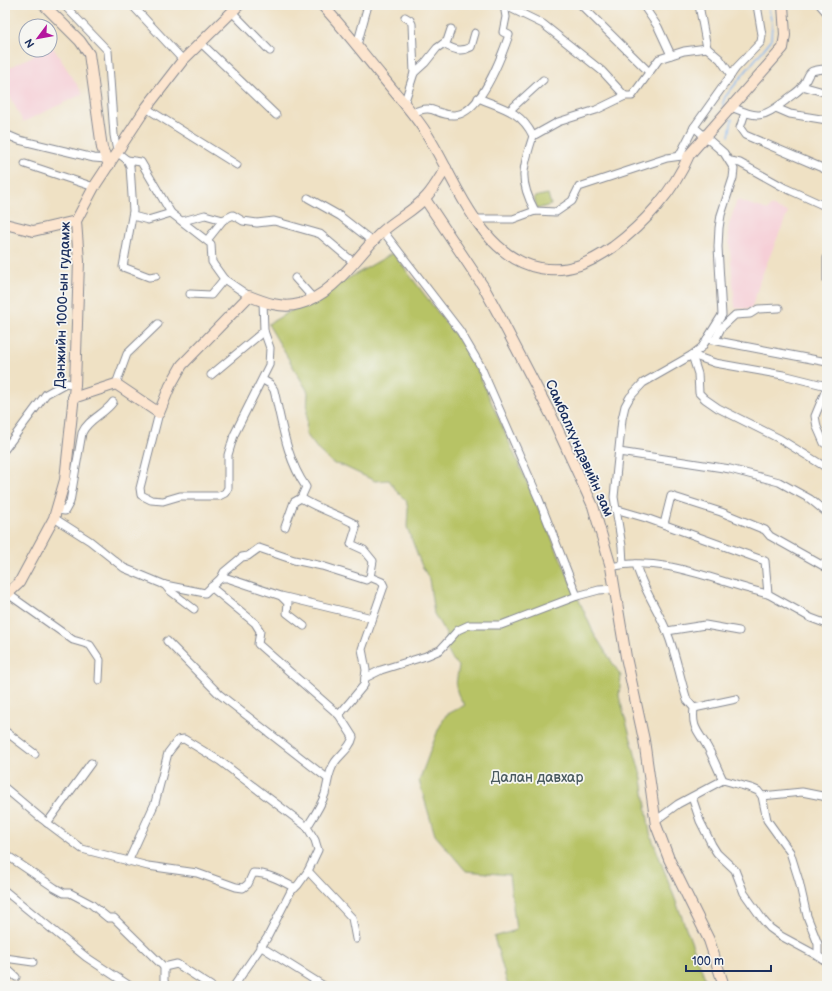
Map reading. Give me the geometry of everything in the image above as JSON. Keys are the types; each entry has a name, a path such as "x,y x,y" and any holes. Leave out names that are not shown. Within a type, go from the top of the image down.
{"street":[{"path":"44,5 80,41 89,54 102,148 108,162"},
{"path":"64,5 108,51 116,146 127,160 130,170 133,216 123,267 149,277 156,276"},
{"path":"132,5 183,60"},
{"path":"322,5 357,45 426,132 477,219 501,249 516,260 533,267 550,270 567,270 579,267 607,251 637,228 659,202 685,166 684,156 694,127 739,63 762,41 757,5"},
{"path":"357,45 368,5"},
{"path":"504,5 543,24 602,71 625,96"},
{"path":"412,113 428,108 449,115 459,115 470,107 478,98 487,86 500,59 509,35 503,32 506,17 504,5"},
{"path":"581,5 649,72"},
{"path":"643,5 658,26 671,55"},
{"path":"699,5 707,48 720,60 731,75"},
{"path":"477,219 512,219 535,211 556,212 572,201 579,187 667,158 684,156 706,136 782,48 785,36 783,5"},
{"path":"820,5 827,13"},
{"path":"235,8 270,51"},
{"name":"Дэнжийн 1000-ын гудамж","path":"7,595 19,583 56,514 67,467 75,385 79,261 76,221 108,162 119,151 146,108 183,60 235,8"},
{"path":"404,104 414,73 412,24 410,20 405,17"},
{"path":"414,73 425,64 437,48 447,41 451,29"},
{"path":"442,44 460,52 471,47 475,33"},
{"path":"200,42 276,115"},
{"path":"535,211 527,196 523,181 524,163 533,136 558,122 596,110 625,96 632,96 660,59 684,51 707,48"},
{"path":"731,107 745,113 761,116 776,108 802,86 807,75 812,71 827,69"},
{"path":"510,110 543,80"},
{"path":"802,86 827,93"},
{"path":"478,98 510,110 527,124 533,136"},
{"path":"146,108 237,165"},
{"path":"776,108 790,114 827,120"},
{"path":"745,113 740,128 744,135 827,170"},
{"path":"694,127 706,136 731,161 740,163 785,188 827,206"},
{"path":"5,134 19,140 108,162"},
{"path":"127,160 139,161 143,164 171,213 208,239 213,247 212,262 224,279 249,296 263,301 292,305 313,298 334,284 372,241 425,199 446,168"},
{"path":"622,564 622,546 615,509 614,486 623,411 630,397 650,378 692,355 702,347 722,314 718,237 721,215 734,175 731,161"},
{"path":"25,164 94,187"},
{"path":"308,198 340,216 372,241"},
{"name":"Самбалхүндэвийн зам","path":"425,199 491,300 534,380 593,506 611,567 629,673 644,740 655,821 666,852 709,940 726,984"},
{"path":"133,216 148,220 171,213"},
{"path":"183,221 205,215 223,220"},
{"path":"208,239 223,220 232,215 243,220 257,223 274,221 320,234 353,262"},
{"path":"5,224 33,231 76,221"},
{"path":"383,231 460,331 480,365 538,497 577,596"},
{"path":"827,258 827,281"},
{"path":"295,278 313,298"},
{"path":"190,294 211,295 224,279"},
{"path":"249,296 182,365 170,386 159,413 140,488 141,495 151,500 163,500 180,496 219,496 225,493 228,488 228,455 234,435 263,380 269,365 270,348 264,331 263,301"},
{"path":"715,340 721,328 735,315 750,314 758,309 779,308"},
{"path":"116,384 127,354 158,324"},
{"path":"211,375 264,331"},
{"path":"707,339 827,362"},
{"path":"692,355 715,363 783,375 827,386 815,416 817,427 824,443"},
{"path":"692,355 698,374 699,392 705,398 718,408 780,440 827,468"},
{"path":"263,380 270,384 274,390 287,448 294,467 306,486 301,498 294,502 285,527"},
{"path":"5,449 46,394 66,383 75,385"},
{"path":"116,384 159,413"},
{"path":"73,398 116,384"},
{"path":"56,514 65,511 70,502 82,433 85,427 114,402"},
{"path":"619,452 730,469 779,482 810,499 827,513"},
{"path":"664,524 671,496 721,512 765,530 770,536 827,568"},
{"path":"301,498 315,507 338,515 355,524 356,528 351,544 364,550 373,561 370,578"},
{"path":"615,509 664,524 765,562 768,594"},
{"path":"56,514 124,568 165,585 205,593 221,578 224,572 242,557 248,556 259,548 294,560 322,566 366,580 370,578 382,582 384,586 362,648 366,670 364,685 339,715"},
{"path":"611,567 622,564 636,564 681,570 768,594 811,618 827,624"},
{"path":"636,564 639,576 667,631 687,700 694,708 693,718 698,736 705,743 723,780"},
{"path":"221,578 227,578 281,596 372,618"},
{"path":"165,585 169,590 194,608"},
{"path":"211,587 255,623 260,631 258,644 339,715 353,737 352,742 334,763 327,778 327,786 320,808 307,827"},
{"path":"364,678 381,670 440,650 458,630 469,625 501,625 577,596 599,590 614,589"},
{"path":"7,595 73,640 90,645 100,660 99,680"},
{"path":"281,596 288,603 287,613 304,626"},
{"path":"667,631 705,625 739,631"},
{"path":"167,642 219,694 327,778"},
{"path":"694,708 736,699"},
{"path":"5,732 35,754"},
{"path":"128,862 155,803 168,753 178,740 184,739 220,761 307,827 315,840 318,850 308,871 291,891 267,938 260,946 234,986"},
{"path":"47,823 91,763"},
{"path":"655,821 678,804 723,780 758,791 762,796 767,820 790,852 799,881 805,911 818,944 818,956"},
{"path":"5,788 47,823 82,849 128,862 197,873 236,887 243,888 248,884 253,873 257,873 278,879 295,888"},
{"path":"762,796 802,792 827,797"},
{"path":"692,797 700,821 712,845 717,853 736,870 744,893 763,920 770,928 781,936 827,962"},
{"path":"5,854 54,888 64,893 70,893 91,904 108,918 114,918 164,967 164,981 166,986"},
{"path":"308,871 352,918 356,939"},
{"path":"5,891 86,957 130,986"},
{"path":"260,946 324,986"},
{"path":"5,958 33,962"},
{"path":"164,967 177,964 211,986"},
{"path":"5,967 16,977"}],"shaded area":[{"path":"58,55 83,94 23,122 5,86 5,70 28,58 58,58"},
{"path":"737,200 768,210 770,206 788,212 760,280 751,309 735,308 728,228"}],"green space":[{"path":"548,194 551,205 537,209 534,197"},
{"name":"Далан давхар","path":"393,253 471,356 594,634 621,676 619,696 642,779 650,833 708,986 508,986 494,937 516,930 509,875 466,871 435,835 419,781 438,730 446,715 465,705 461,700 456,687 459,666 452,659 445,646 446,634 434,614 429,579 421,564 407,527 408,509 406,500 398,493 389,480 375,481 341,465 334,464 319,451 306,434 308,392 268,324"}],"waterway":[{"path":"724,108 723,103 725,97 771,40 772,24 768,5"},
{"path":"729,136 732,119"}]}
